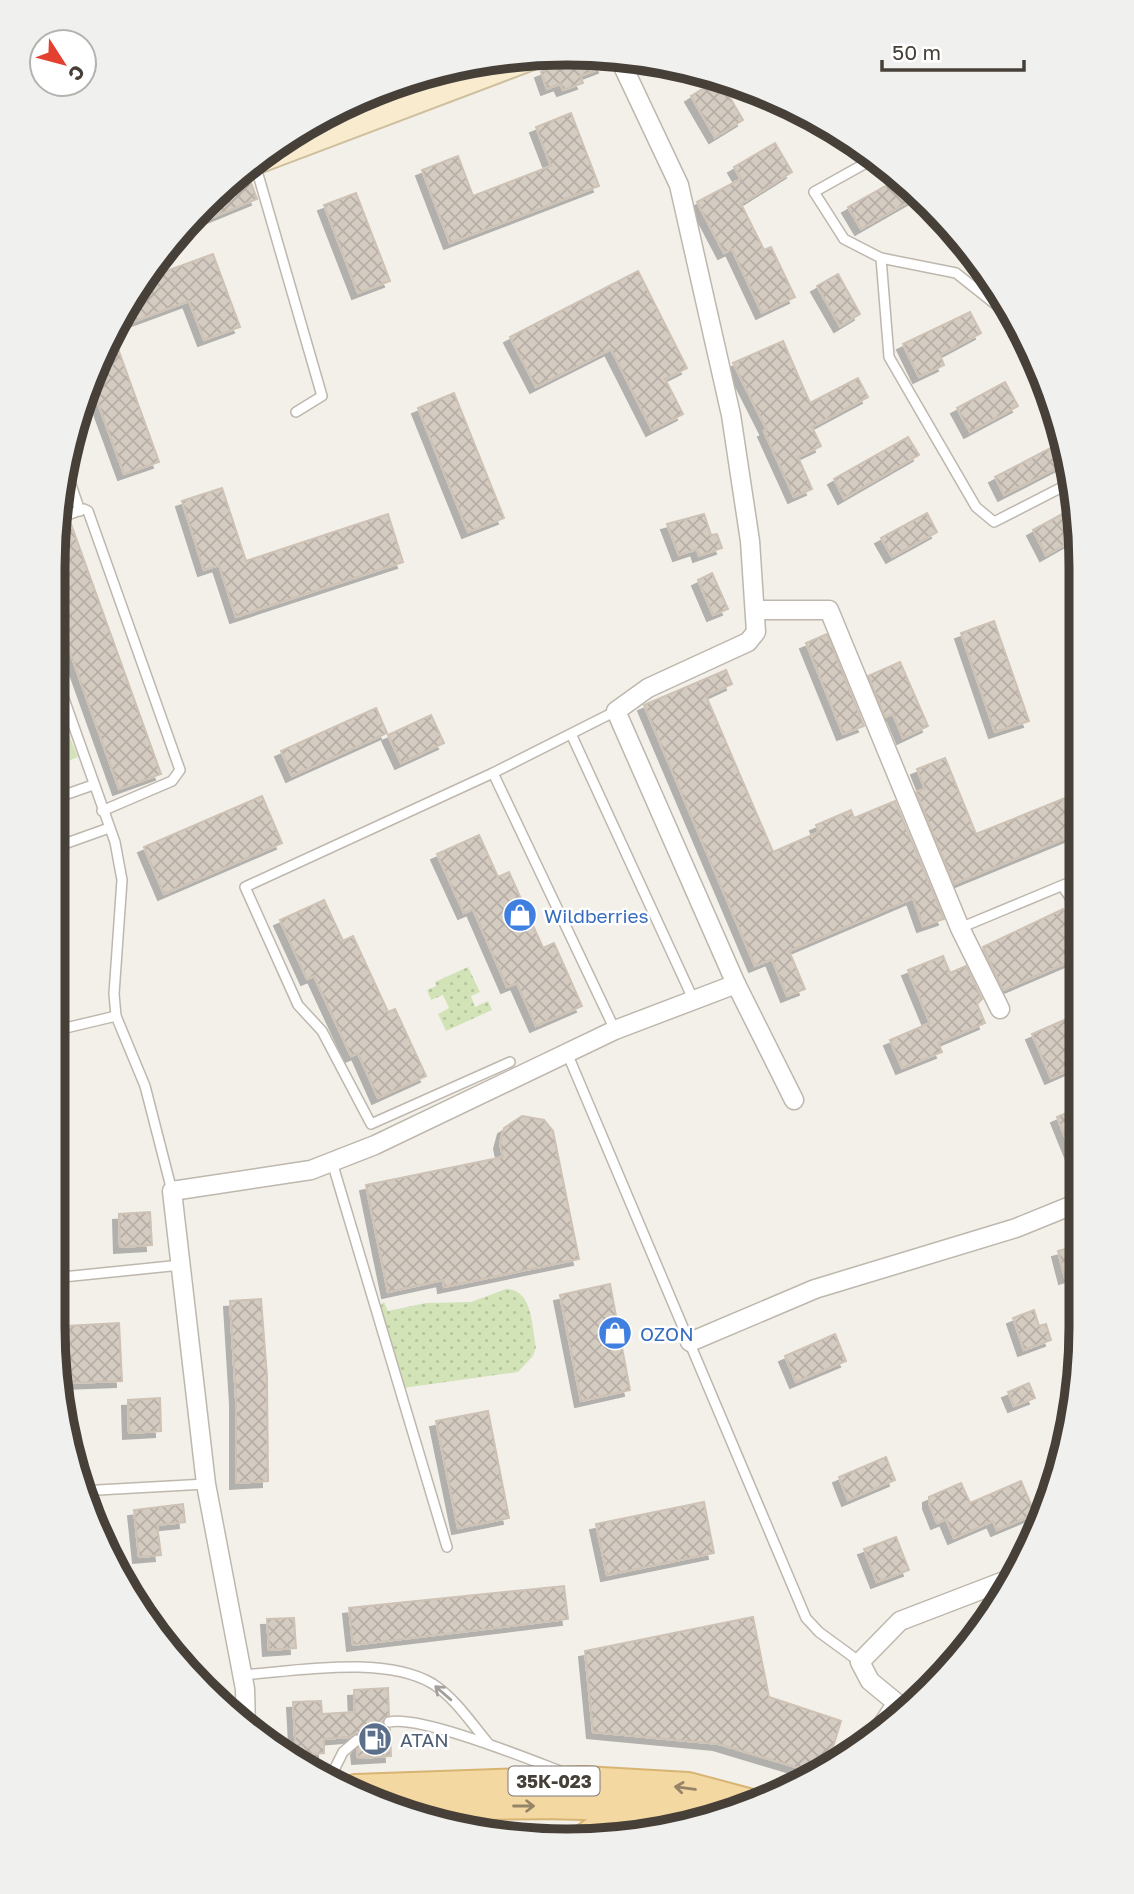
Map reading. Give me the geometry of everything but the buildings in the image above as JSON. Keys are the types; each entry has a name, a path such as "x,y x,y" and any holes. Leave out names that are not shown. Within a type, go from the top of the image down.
{"main road":[{"path":"289,148 474,73"},
{"name":"35К-023","path":"421,1807 456,1804 584,1781 688,1787 736,1800"},
{"name":"35К-023","path":"379,1793 456,1804 618,1806 686,1815"},
{"path":"600,1828 610,1820 618,1806"}],"street":[{"path":"624,68 679,185 731,415 750,541 756,632 748,642 648,688 615,711 736,984 794,1100"},
{"path":"755,610 829,610 960,928 1000,1009"},
{"path":"245,1712 242,1675 206,1484 172,1191 311,1170 375,1145 615,1030 736,984"},
{"path":"690,1342 815,1289 1016,1228 1069,1206"},
{"path":"897,1705 870,1681 860,1662 900,1620 999,1583"}],"lane":[{"path":"865,163 814,192 844,239 881,258 956,273 994,303"},
{"path":"256,173 322,396 296,412"},
{"path":"881,258 889,357 976,507 994,522 1063,487"},
{"path":"71,486 80,511"},
{"path":"68,515 88,511 180,770 172,782 102,811"},
{"path":"65,703 109,828 122,880 114,994 116,1016 145,1086 172,1191"},
{"path":"510,1062 371,1124 322,1031 298,1005 244,887 572,736 615,711"},
{"path":"572,736 694,1002"},
{"path":"493,773 615,1030"},
{"path":"65,795 93,785"},
{"path":"65,844 109,828"},
{"path":"960,928 978,918 1069,884"},
{"path":"1063,887 1069,896"},
{"path":"65,1028 116,1016"},
{"path":"567,1052 806,1618 819,1632 860,1662"},
{"path":"332,1162 447,1547"},
{"path":"65,1277 181,1265"},
{"path":"92,1490 206,1484"},
{"path":"242,1675 358,1667 399,1672 433,1684 455,1703 488,1744"},
{"path":"390,1723 409,1723 488,1744 584,1781"},
{"path":"333,1771 343,1752 357,1740"}],"green space":[{"path":"68,733 78,757 65,762 65,734"},
{"path":"468,967 480,992 471,996 475,1007 488,1001 492,1010 446,1031 438,1014 449,1008 443,995 431,1000 427,990 436,986 435,982"},
{"path":"506,1289 522,1295 526,1302 536,1347 533,1356 518,1372 403,1388 376,1310 384,1302 388,1311 426,1303 471,1302"}],"place":[{"name":"Wildberries","path":"520,915"},
{"name":"OZON","path":"615,1333"},
{"name":"ATAN","path":"375,1739"}]}
